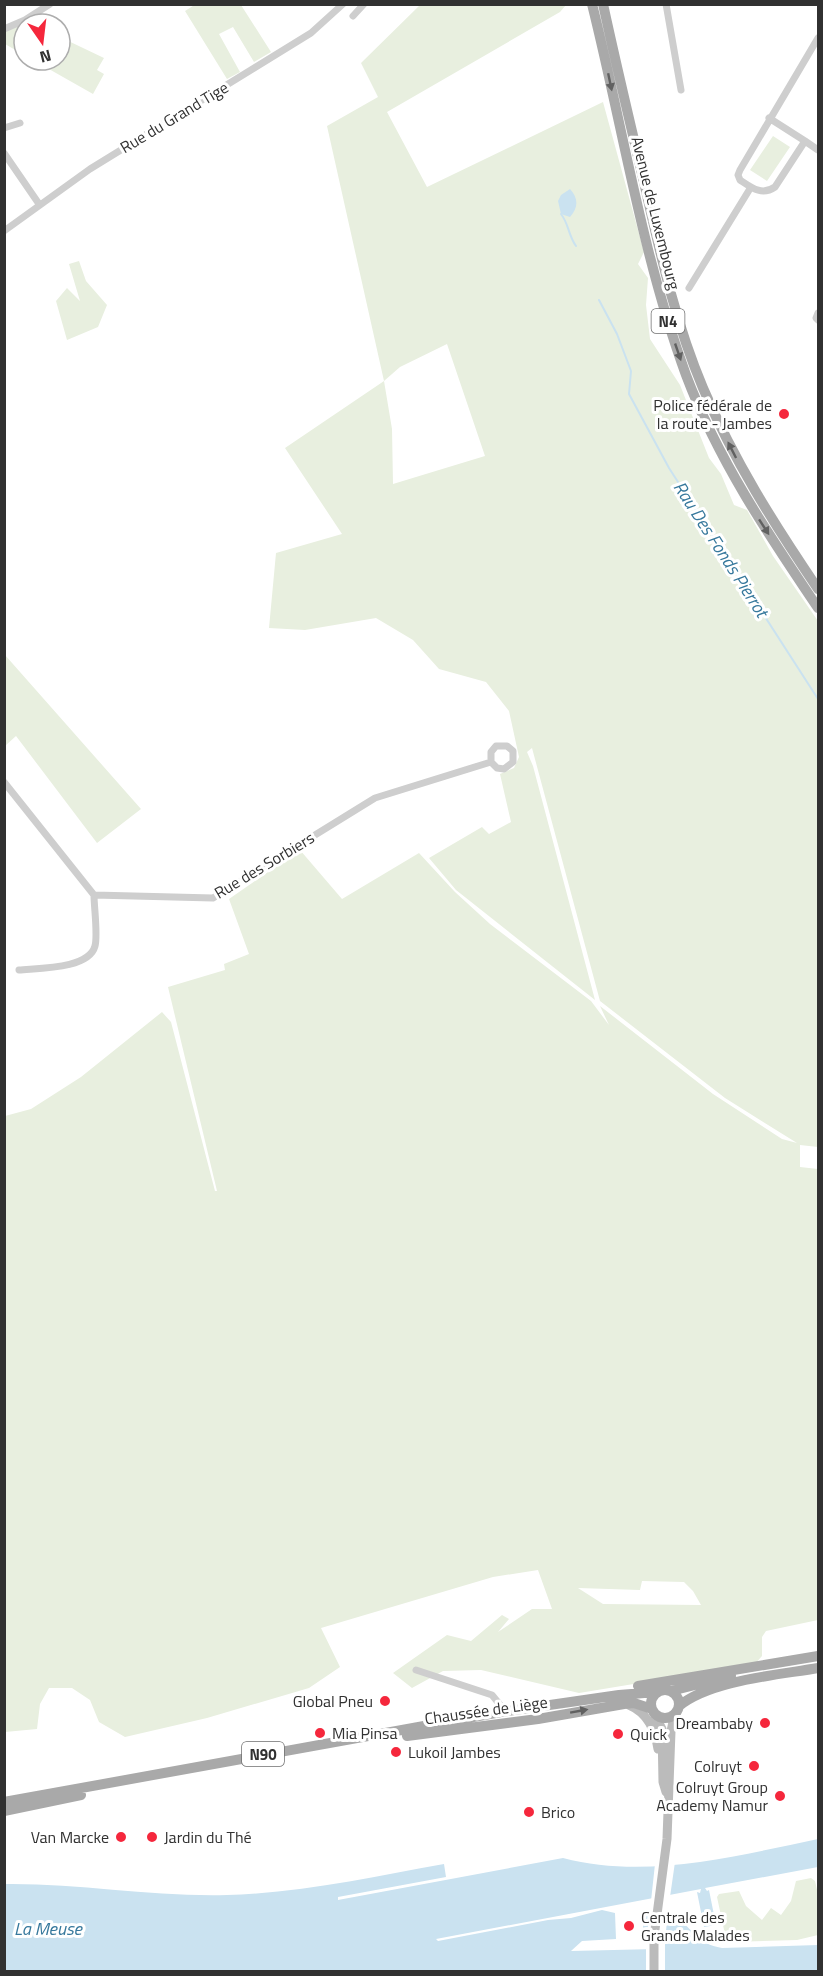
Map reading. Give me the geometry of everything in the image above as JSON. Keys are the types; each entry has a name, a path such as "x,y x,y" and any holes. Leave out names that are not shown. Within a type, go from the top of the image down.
{"main road":[{"name":"Avenue de Luxembourg","path":"592,4 645,235 664,308 687,376 716,442 745,496 819,608"},
{"name":"Avenue de Luxembourg","path":"603,4 660,253 697,372 725,436 758,498 819,589"},
{"name":"Chaussée de Liège","path":"523,1709 570,1698 819,1656"},
{"name":"N90","path":"657,1692 663,1689 671,1691 790,1661"},
{"name":"N90","path":"653,1711 663,1718 669,1717 696,1695 730,1684 819,1668"},
{"path":"654,1971 654,1936 668,1823 671,1731 677,1710 676,1695 671,1691"},
{"name":"Chaussée de Liège","path":"4,1802 501,1712 619,1695 657,1692"},
{"path":"657,1692 651,1699 653,1711 662,1729 663,1782 668,1800"},
{"name":"Chaussée de Liège","path":"4,1810 412,1735 634,1703 653,1711"},
{"path":"624,1704 633,1707 648,1718 663,1762"},
{"path":"494,1724 500,1718 523,1709"}],"street":[{"path":"4,28 25,20 50,4"},
{"name":"Rue du Grand Tige","path":"4,231 90,169 311,33 344,4"},
{"path":"353,15 364,4"},
{"path":"666,4 681,90"},
{"path":"805,141 772,190 760,191 740,180 739,172 769,118 819,38"},
{"path":"769,118 819,150"},
{"path":"4,128 20,123"},
{"path":"4,153 39,204"},
{"path":"688,288 751,187"},
{"path":"819,314 816,318 819,320"},
{"name":"Rue des Sorbiers","path":"94,895 213,898 375,798 491,762"},
{"path":"4,782 94,895 95,947 88,958 78,963 19,970"},
{"path":"416,1670 492,1695 501,1706 501,1712"}],"green space":[{"path":"196,4 241,5 271,52 254,62 233,27 219,34 240,72 227,79 185,11"},
{"path":"420,5 566,5 560,12 387,112 427,187 603,102 644,252 638,264 648,278 646,305 650,339 680,385 709,458 721,474 734,505 747,510 773,556 818,621 818,1147 800,1145 800,1167 818,1169 818,1620 766,1631 762,1637 762,1656 755,1664 579,1693 481,1670 443,1671 412,1688 393,1673 447,1635 471,1641 502,1615 509,1619 498,1632 532,1609 552,1609 538,1570 493,1577 321,1628 340,1667 309,1688 207,1718 125,1737 99,1722 90,1700 72,1688 49,1688 40,1704 37,1729 5,1732 5,1116 31,1109 81,1077 162,1012 171,1022 215,1191 217,1191 168,987 225,970 224,964 249,954 229,899 300,850 342,899 419,853 455,892 490,924 591,1001 609,1025 600,1006 713,1094 782,1139 797,1143 725,1098 600,1001 532,748 527,752 533,766 595,1000 456,890 429,858 482,827 489,834 511,822 500,774 514,768 519,757 509,711 486,682 439,669 413,640 376,618 305,630 269,628 276,553 342,534 285,448 384,381 327,126 378,97 361,63","holes":["447,344 485,456 393,484 392,429 384,381 400,367","642,1581 684,1582 693,1591 701,1605 603,1604 578,1588 640,1590"]},
{"path":"12,26 12,48 5,44 5,29"},
{"path":"72,43 104,58 97,70 104,74 93,94 54,72 72,72"},
{"path":"773,136 790,147 767,181 750,170"},
{"path":"79,261 86,281 107,305 98,327 67,340 56,301 67,288 80,301 69,264"},
{"path":"5,655 141,809 97,843 16,736 5,746"},
{"path":"811,1878 815,1881 818,1894 818,1935 797,1940 730,1942 726,1939 717,1897 719,1894 739,1891 746,1906 762,1920 771,1908 781,1915 791,1901 796,1881"}],"water":[{"path":"570,189 575,196 576,203 575,210 570,217 561,214 558,201 561,195"},
{"name":"La Meuse","path":"818,1839 818,1867 705,1888 709,1890 716,1925 704,1927 697,1892 700,1893 701,1889 436,1939 438,1941 548,1920 571,1918 602,1910 615,1913 616,1939 582,1941 571,1951 656,1949 657,1940 643,1939 643,1912 659,1913 675,1917 701,1940 722,1948 818,1945 818,1971 5,1971 4,1884 171,1894 254,1894 309,1888 444,1864 446,1877 338,1897 338,1900 563,1858 626,1867 659,1866 723,1858"}],"pier":[{"path":"675,1862 670,1897 651,1901 655,1864"},
{"path":"650,1909 668,1911 665,1972 646,1971 646,1946 654,1946 654,1942 646,1942"}],"waterway":[{"path":"561,214 576,246"},
{"name":"Rau Des Fonds Pierrot","path":"599,300 617,334 631,371 629,394 669,468 818,699"}],"place":[{"name":"Police fédérale de la route - Jambes","path":"784,414"},
{"name":"Global Pneu","path":"385,1701"},
{"name":"Dreambaby","path":"765,1723"},
{"name":"Mia Pinsa","path":"320,1733"},
{"name":"Quick","path":"618,1734"},
{"name":"Lukoil Jambes","path":"396,1752"},
{"name":"Colruyt","path":"754,1766"},
{"name":"Colruyt Group Academy Namur","path":"780,1796"},
{"name":"Brico","path":"529,1812"},
{"name":"Van Marcke","path":"121,1837"},
{"name":"Jardin du Thé","path":"152,1837"},
{"name":"Centrale des Grands Malades","path":"629,1926"}]}
